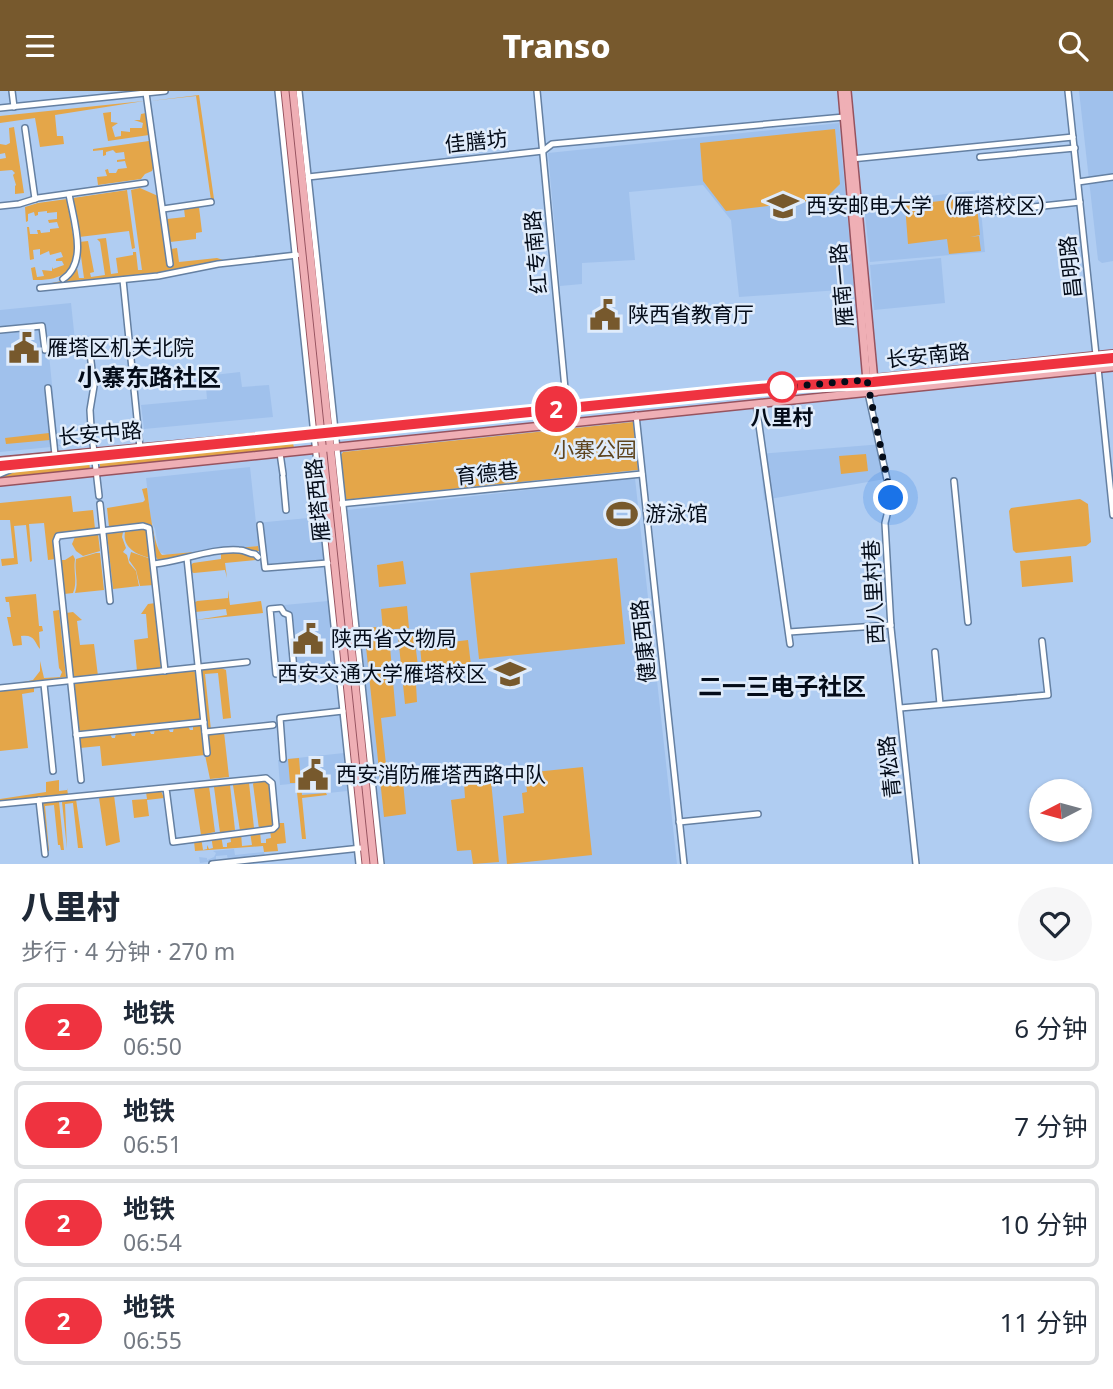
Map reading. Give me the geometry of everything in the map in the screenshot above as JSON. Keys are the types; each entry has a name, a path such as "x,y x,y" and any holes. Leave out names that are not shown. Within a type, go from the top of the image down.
{"main road":[{"name":"雁塔西路","path":"285,91 301,178 299,255 325,433"},
{"name":"雁塔西路","path":"293,91 361,848 366,864"},
{"name":"雁南一路","path":"844,91 844,117 851,159"},
{"name":"雁南一路","path":"844,91 872,393"},
{"name":"长安南路","path":"325,433 1113,354"},
{"name":"长安南路","path":"326,448 1113,367"},
{"name":"长安中路","path":"0,461 325,433"},
{"name":"雁塔西路","path":"326,448 339,504 374,864"},
{"name":"长安中路","path":"0,482 326,448"}],"street":[{"path":"12,91 14,107"},
{"path":"0,108 165,91"},
{"path":"40,288 165,275 218,264 299,255 278,91"},
{"path":"299,91 301,178"},
{"name":"红专南路","path":"537,91 567,410"},
{"name":"昌明路","path":"1069,91 1096,355"},
{"path":"146,93 170,264"},
{"name":"佳膳坊","path":"301,178 543,151 552,144 844,117"},
{"path":"25,128 35,199"},
{"path":"851,159 1073,137"},
{"path":"980,157 1075,148"},
{"path":"1079,182 1113,177"},
{"path":"0,206 145,183"},
{"path":"63,279 74,267 78,255 69,194"},
{"path":"163,209 211,202"},
{"path":"987,212 1080,202"},
{"path":"123,280 141,448"},
{"path":"0,330 41,326 46,350"},
{"path":"89,345 93,386 91,427"},
{"path":"1098,368 1113,515"},
{"path":"48,388 55,455"},
{"name":"西八里村巷","path":"872,393 891,498 886,523 895,667"},
{"path":"756,404 790,644"},
{"name":"健康西路","path":"636,415 684,864"},
{"path":"325,433 328,563 343,711 361,848 359,864"},
{"path":"92,435 99,496"},
{"path":"281,453 286,510"},
{"path":"0,474 40,457"},
{"name":"育德巷","path":"339,504 642,474"},
{"path":"954,481 968,622"},
{"path":"100,504 110,601"},
{"path":"339,504 381,864"},
{"path":"260,525 265,568 328,563"},
{"path":"81,781 56,539 60,535 148,527 165,671"},
{"path":"154,564 195,555 240,550 258,557"},
{"path":"187,558 207,753"},
{"path":"295,670 289,615 281,608 270,609 276,674 339,670"},
{"path":"789,632 891,625"},
{"path":"900,708 1048,695 1042,641"},
{"path":"935,652 940,705"},
{"path":"0,688 247,662"},
{"name":"青松路","path":"895,667 916,864"},
{"path":"44,684 53,771"},
{"path":"283,759 280,718 343,711"},
{"path":"76,735 204,722"},
{"path":"205,732 273,725"},
{"path":"0,804 267,778 272,785 276,826 273,829 173,842 166,788"},
{"path":"39,800 45,854"},
{"path":"679,822 758,814"},
{"path":"212,864 361,848"}],"shaded area":[{"path":"1079,91 1113,91 1113,261 1102,263 1098,260"},
{"name":"西安邮电大学（雁塔校区）","path":"839,123 854,289 739,297 731,220 703,185 629,192 635,260 582,263 582,284 560,286 548,153"},
{"path":"979,190 985,252 870,262 864,204"},
{"path":"941,258 945,303 874,310 870,265"},
{"path":"71,303 75,341 48,345 58,444 61,446 0,452 0,310"},
{"path":"240,372 242,387 269,385 273,417 144,429 141,405 207,399 205,376"},
{"path":"883,444 885,479 764,500 760,454"},
{"path":"250,467 256,523 319,517 324,563 261,570 258,546 167,555 159,552 151,521 146,478"},
{"name":"西安交通大学雁塔校区","path":"635,478 677,864 385,864 347,510"},
{"name":"陕西省文物局","path":"328,601 335,670 293,674 284,605"},
{"name":"西安消防雁塔西路中队","path":"344,753 347,791 301,796 300,783 280,785 278,760"},
{"path":"234,849 235,855 264,852 265,856 228,860 227,855 216,856 216,861 200,863 199,857 207,860 214,857 216,853 213,851"}],"green space":[{"path":"199,95 214,199 211,200 196,96 150,101"},
{"path":"144,101 55,115 57,136 63,136 64,144 40,147 35,118 0,123 0,116"},
{"path":"111,112 111,122 118,123 112,127 115,137 121,136 121,131 130,132 130,128 142,128 143,123 134,120 140,120 141,114 146,113 149,135 108,141 103,113"},
{"path":"14,127 24,193 15,194 15,173 12,170 0,171 0,159 6,158 5,153 0,154 0,144 10,143 9,128"},
{"path":"835,129 840,184 825,199 726,211 703,181 700,143"},
{"path":"149,141 154,165 152,171 141,179 98,185 97,177 107,176 105,170 116,173 118,169 127,168 125,161 117,162 125,159 124,152 116,153 113,150 103,156 103,150 93,149"},
{"path":"140,188 158,196 168,266 173,265 171,249 177,248 179,262 217,258 223,260 158,273 38,286 66,280 77,268 79,278 84,278 79,242 88,241 94,272 90,273 91,277 105,275 100,242 97,239 106,238 111,274 118,273 116,258 133,255 133,252 136,252 138,270 142,270 131,190"},
{"path":"127,190 135,248 132,249 129,231 79,237 73,198"},
{"path":"976,197 980,235 970,237 979,236 981,251 949,254 947,239 908,244 905,205"},
{"path":"67,199 74,242 71,266 64,274 52,279 33,280 31,268 35,267 37,277 44,276 42,270 52,271 52,267 53,269 64,265 62,261 56,261 63,257 61,252 50,255 49,251 40,255 40,249 33,250 34,259 30,260 27,227 30,234 38,234 37,230 41,233 59,228 57,222 49,223 48,220 57,219 57,212 38,212 35,216 34,212 28,214 26,222 25,207"},
{"path":"199,207 202,232 196,233 196,239 170,242 167,219 185,217 184,209"},
{"name":"小寨公园","path":"633,422 638,470 343,500 338,459 343,452"},
{"path":"49,433 50,440 6,444 5,438"},
{"path":"292,438 294,448 100,468 100,458"},
{"path":"866,454 868,471 841,474 839,456"},
{"path":"89,461 90,470 0,480 0,476 36,467"},
{"path":"147,488 154,533 162,555 258,546 259,551 227,549 158,560 153,533 148,525 144,523 109,527 107,508 143,502 145,500 142,489"},
{"path":"71,496 73,512 93,510 95,529 58,533 53,540 55,559 48,560 44,523 29,524 30,562 26,525 14,526 18,564 2,566 1,559 14,558 10,520 0,520 0,503"},
{"path":"1080,499 1088,504 1091,542 1086,546 1016,553 1013,550 1009,511 1011,508"},
{"path":"147,529 151,558 131,549 125,537 125,532"},
{"path":"123,532 126,548 123,552 136,571 139,586 113,589 107,534"},
{"path":"98,534 100,551 83,556 72,544 75,537"},
{"path":"241,551 249,556 256,556 257,560 225,563 227,578 225,570 191,572 190,566 193,563 221,559 221,553"},
{"path":"131,552 151,559 154,585 140,586 136,570 129,560"},
{"path":"100,553 104,590 75,593 76,559"},
{"path":"73,555 74,589 73,593 64,594 60,560"},
{"path":"1071,556 1073,582 1022,587 1020,561"},
{"path":"617,558 625,644 479,659 470,573"},
{"path":"403,561 406,584 379,587 377,565"},
{"path":"228,590 230,605 261,601 263,613 196,620 227,615 226,609 195,612 194,603 228,598"},
{"path":"36,594 39,626 42,626 43,631 39,632 40,649 29,636 21,636 22,645 13,646 7,617 11,617 9,602 6,602 5,597"},
{"path":"156,603 162,666 159,669 137,671 134,640 148,638 146,614 141,614 148,604"},
{"path":"407,606 409,628 383,630 381,609"},
{"path":"59,610 66,677 19,683 33,680 40,671 40,661 44,678 60,677 62,672 59,668 53,611"},
{"path":"73,612 82,620 77,621 80,645 94,644 98,676 73,676 66,613"},
{"path":"376,627 377,637 389,635 396,716 381,718 388,783 403,781 406,814 384,817 364,628"},
{"path":"414,634 420,682 416,684 417,702 405,704 398,636"},
{"path":"468,640 472,674 423,679 420,646"},
{"path":"204,669 226,670 231,718 223,719 218,673 205,674 211,730 207,730 201,673"},
{"path":"193,671 196,673 201,716 199,719 82,732 78,729 74,686 76,683"},
{"path":"34,687 34,692 22,694 28,748 0,751 0,691"},
{"path":"188,726 193,730 193,726 202,727 205,755 102,766 100,746 80,748 79,739 82,737 110,734 115,738 116,733 130,732 135,736 136,731 149,730 154,734 155,729 168,728 173,732 174,727"},
{"path":"224,732 229,777 210,779 205,755 210,754 208,733"},
{"path":"299,758 302,795 327,795 302,798 306,839 302,839 296,783 290,783 288,759"},
{"path":"583,767 592,855 507,864 503,816 524,813 522,793 527,792 525,773"},
{"path":"59,780 59,791 67,788 68,795 0,801 46,792 46,782"},
{"path":"265,780 270,783 274,827 259,829 253,784 255,781"},
{"path":"491,781 499,862 473,864 471,850 457,851 451,800 465,798 464,783"},
{"path":"247,782 254,828 240,831 233,785"},
{"path":"228,784 235,830 220,833 214,787"},
{"path":"209,786 215,832 201,835 194,789"},
{"path":"161,791 164,798 147,800 149,816 134,818 132,800 147,799 146,792"},
{"path":"114,795 120,842 106,846 99,798"},
{"path":"76,799 83,848 78,848 73,803 65,804 67,849 62,802"},
{"path":"57,801 64,850 58,845 54,805 45,806 48,851 43,803"},
{"path":"278,823 284,823 286,843 277,844 278,851 264,852 263,846 195,851 194,841 201,837 203,850 207,849 207,845 209,849 213,848 211,836 221,835 223,847 227,847 227,843 231,842 230,834 241,833 242,846 252,845 250,832 260,831 261,843 266,843 266,839 271,838 270,830"}],"metro line":[{"name":"2","path":"0,466 737,391 873,382 1113,358"}],"place":[{"name":"西安邮电大学（雁塔校区）","path":"783,206"},
{"name":"陕西省教育厅","path":"605,315"},
{"name":"雁塔区机关北院","path":"24,348"},
{"name":"八里村","path":"782,387"},
{"name":"游泳馆","path":"622,514"},
{"name":"陕西省文物局","path":"308,639"},
{"name":"西安交通大学雁塔校区","path":"510,674"},
{"name":"西安消防雁塔西路中队","path":"313,775"}],"district":[{"name":"小寨东路社区","path":"149,378"},
{"name":"二一三电子社区","path":"782,687"}],"route":[{"path":"782,387 867,380 891,498"}]}
